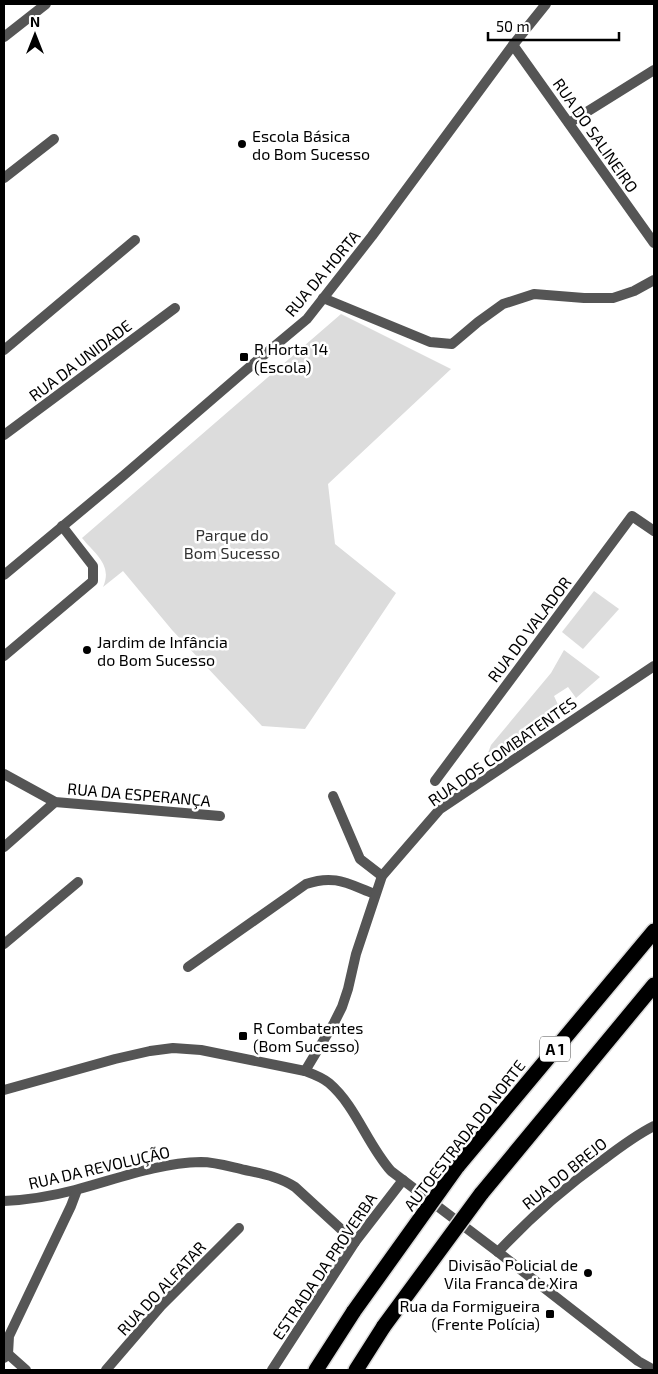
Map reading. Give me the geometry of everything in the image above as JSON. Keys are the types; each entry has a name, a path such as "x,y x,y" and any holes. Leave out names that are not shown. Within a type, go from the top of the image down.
{"highway":[{"name":"AUTOESTRADA DO NORTE","path":"316,1370 354,1311 457,1167 654,931"},
{"name":"A 1","path":"356,1370 384,1326 481,1194 654,984"}],"street":[{"path":"4,37 46,4"},
{"name":"RUA DA HORTA","path":"4,575 307,319 372,236 513,45 546,4"},
{"name":"RUA DO SALINEIRO","path":"513,45 654,243"},
{"path":"569,123 654,70"},
{"path":"4,178 54,138"},
{"path":"4,350 136,240"},
{"path":"323,298 430,342 452,344 503,304 534,294 613,298 634,291 654,280"},
{"name":"RUA DA UNIDADE","path":"4,435 174,308"},
{"name":"RUA DO VALADOR","path":"435,782 632,516 654,531"},
{"path":"4,656 93,581 93,566 62,526"},
{"name":"RUA DOS COMBATENTES","path":"305,1071 342,1007 356,954 382,876 440,809 654,666"},
{"name":"RUA DA ESPERANÇA","path":"4,774 55,802 220,816"},
{"path":"333,796 359,856 382,876"},
{"path":"4,847 55,802"},
{"path":"188,967 306,884 317,880 336,880 375,894"},
{"path":"4,944 78,882"},
{"path":"4,1090 115,1059 173,1048 201,1050 305,1071 318,1076 328,1082 338,1092 391,1171 638,1360 654,1370"},
{"name":"RUA DO BREJO","path":"498,1252 570,1183 636,1135 654,1126"},
{"name":"RUA DA REVOLUÇÃO","path":"4,1201 15,1201 77,1190 153,1167 201,1162 221,1164 269,1175 285,1181 295,1187 355,1242"},
{"name":"ESTRADA DA PROVERBA","path":"272,1370 355,1242 403,1180"},
{"path":"26,1370 6,1356 9,1336 77,1190"},
{"name":"RUA DO ALFATAR","path":"106,1370 161,1306 239,1228"}],"green space":[{"name":"Parque do Bom Sucesso","path":"341,314 451,369 328,484 335,544 396,593 305,729 262,726 172,630 123,571 103,587 106,579 104,566 82,538"},
{"path":"594,591 619,609 583,649 562,632"},
{"path":"564,650 600,677 576,698 568,687 554,696 560,709 500,751 488,753 491,745 551,673"}],"place":[{"name":"Escola Básica do Bom Sucesso","path":"242,144"},
{"name":"R Horta 14 (Escola)","path":"244,357"},
{"name":"Jardim de Infância do Bom Sucesso","path":"87,650"},
{"name":"R Combatentes (Bom Sucesso)","path":"243,1036"},
{"name":"Divisão Policial de Vila Franca de Xira","path":"588,1273"},
{"name":"Rua da Formigueira (Frente Polícia)","path":"550,1314"}]}
